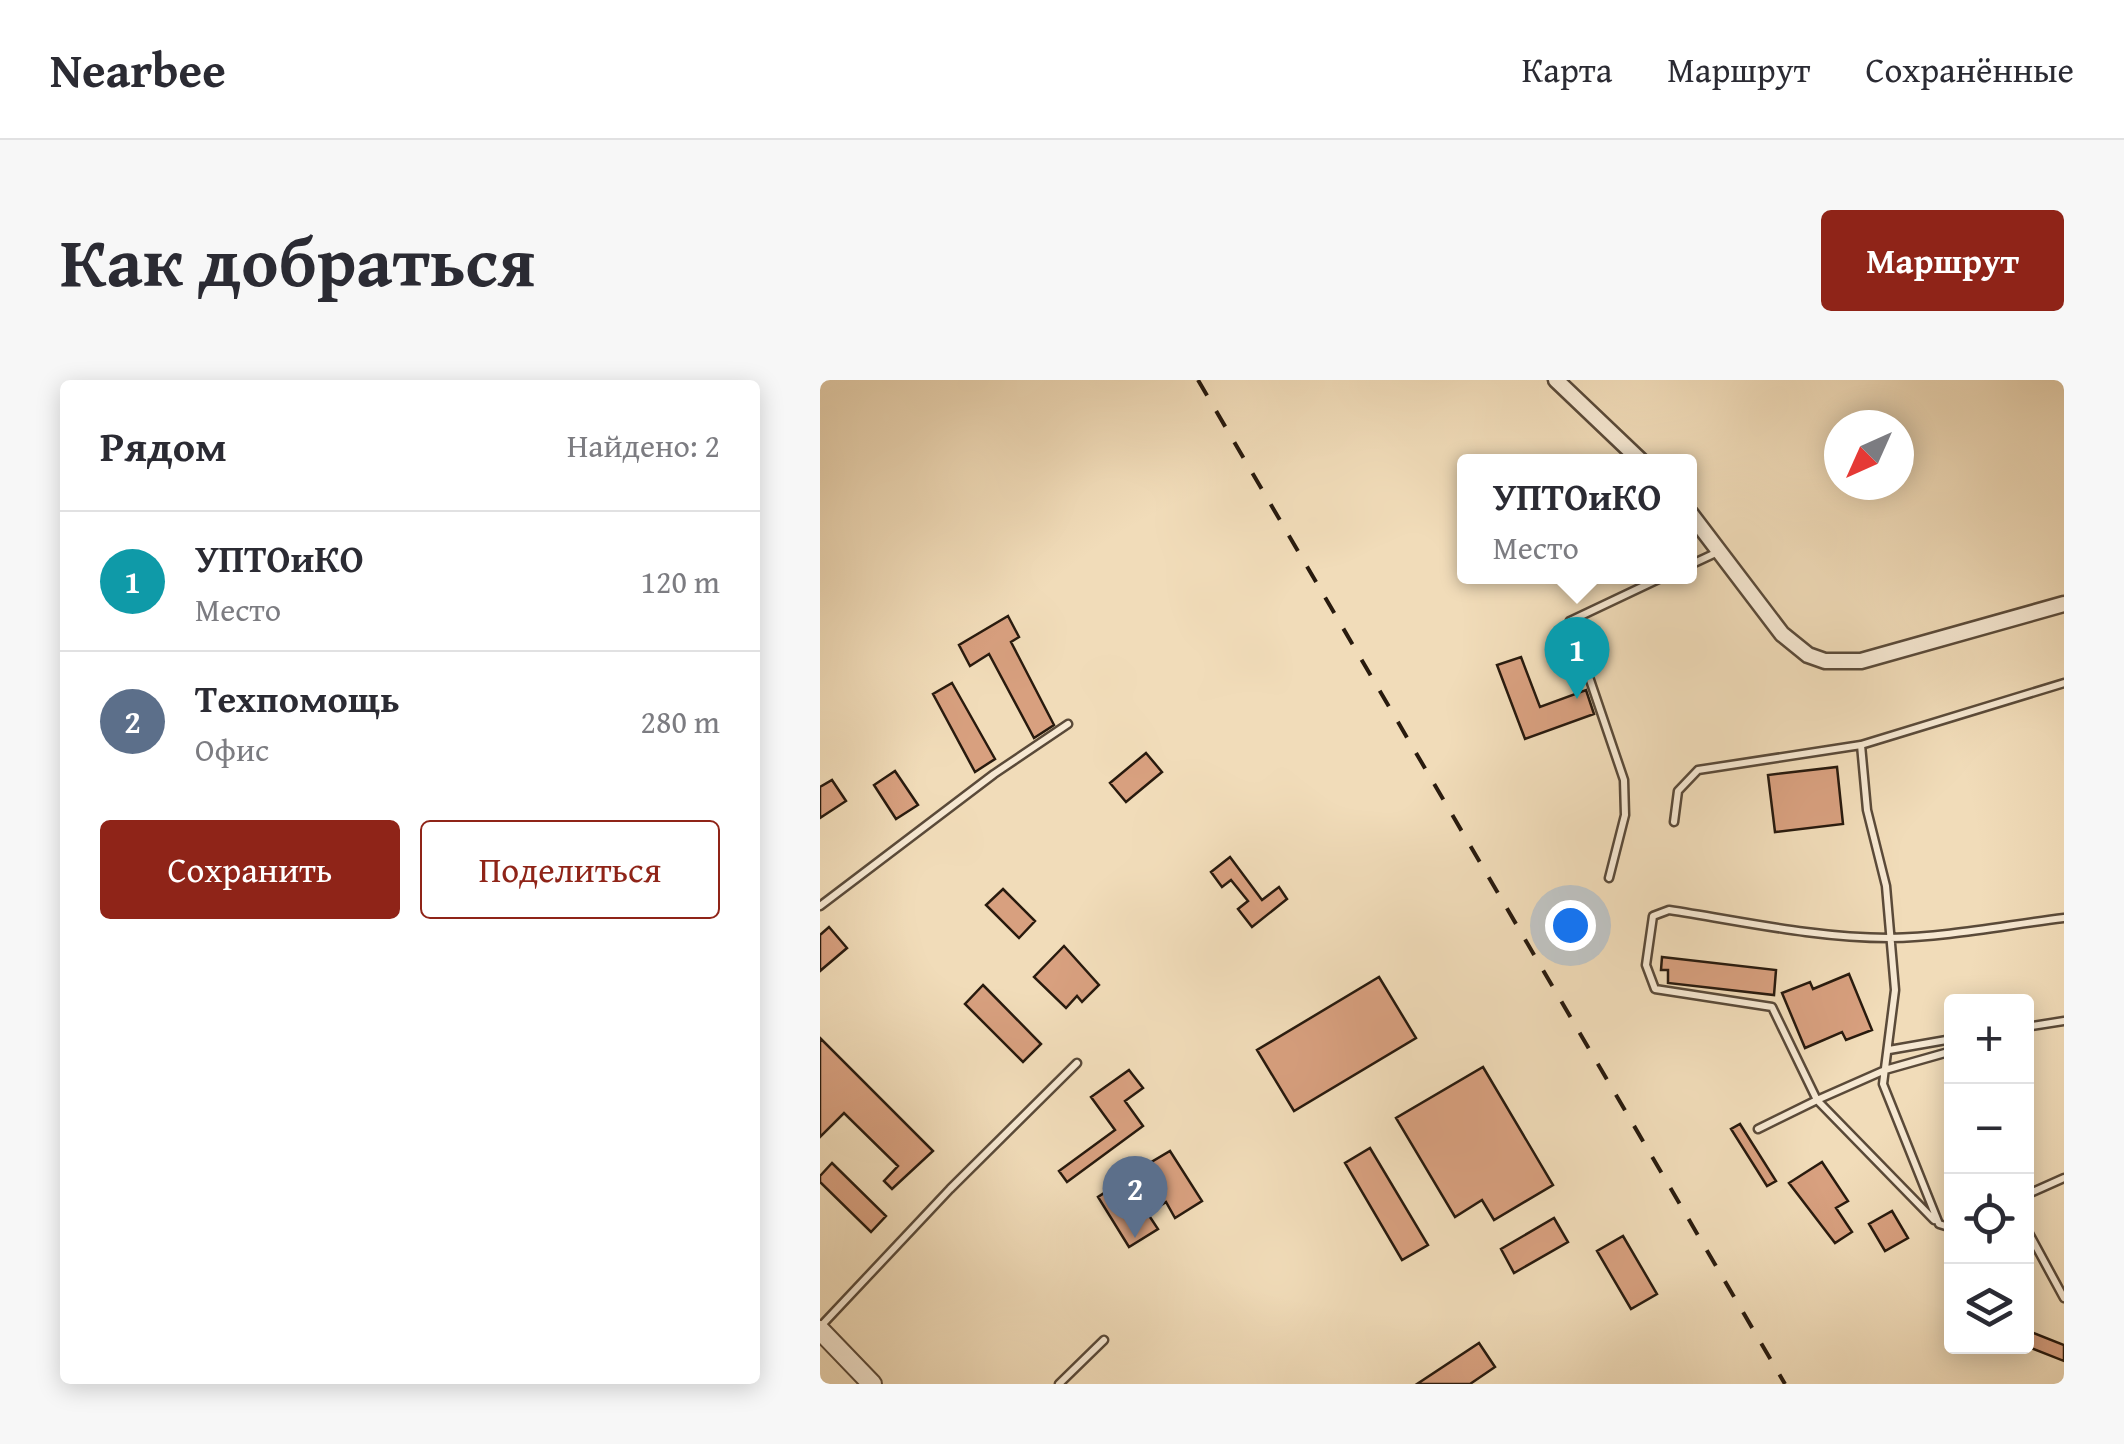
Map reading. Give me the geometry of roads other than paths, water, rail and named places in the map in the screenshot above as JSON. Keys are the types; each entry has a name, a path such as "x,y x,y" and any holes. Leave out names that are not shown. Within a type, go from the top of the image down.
{"street":[{"path":"1556,380 1632,454"},
{"path":"1697,521 1782,634 1808,655 1825,661 1861,661 2064,604"},
{"path":"820,1328 872,1384"}],"lane":[{"path":"1697,562 1721,550"},
{"path":"1609,878 1625,815 1624,780 1570,621 1648,584"},
{"path":"1674,822 1678,790 1698,770 1861,744 2064,682"},
{"path":"820,906 1068,724"},
{"path":"1861,744 1867,810 1884,874 1896,1008 1885,1070 1885,1095 1939,1224"},
{"path":"1944,1226 1817,1100 1772,1006 1655,989 1646,965 1653,916 1669,910 1799,931 1890,938 2064,918"},
{"path":"2034,1026 2064,1021"},
{"path":"1889,1050 1944,1041"},
{"path":"1758,1129 1885,1070 1944,1053"},
{"path":"820,1328 950,1188 1077,1063"},
{"path":"2034,1191 2064,1178"},
{"path":"2034,1243 2064,1298"},
{"path":"1059,1384 1104,1340"}],"railway":[{"path":"1198,380 1785,1384"}],"place":[{"name":"УПТОиКО","path":"1577,699"},
{"name":"Техпомощь","path":"1135,1238"}]}
